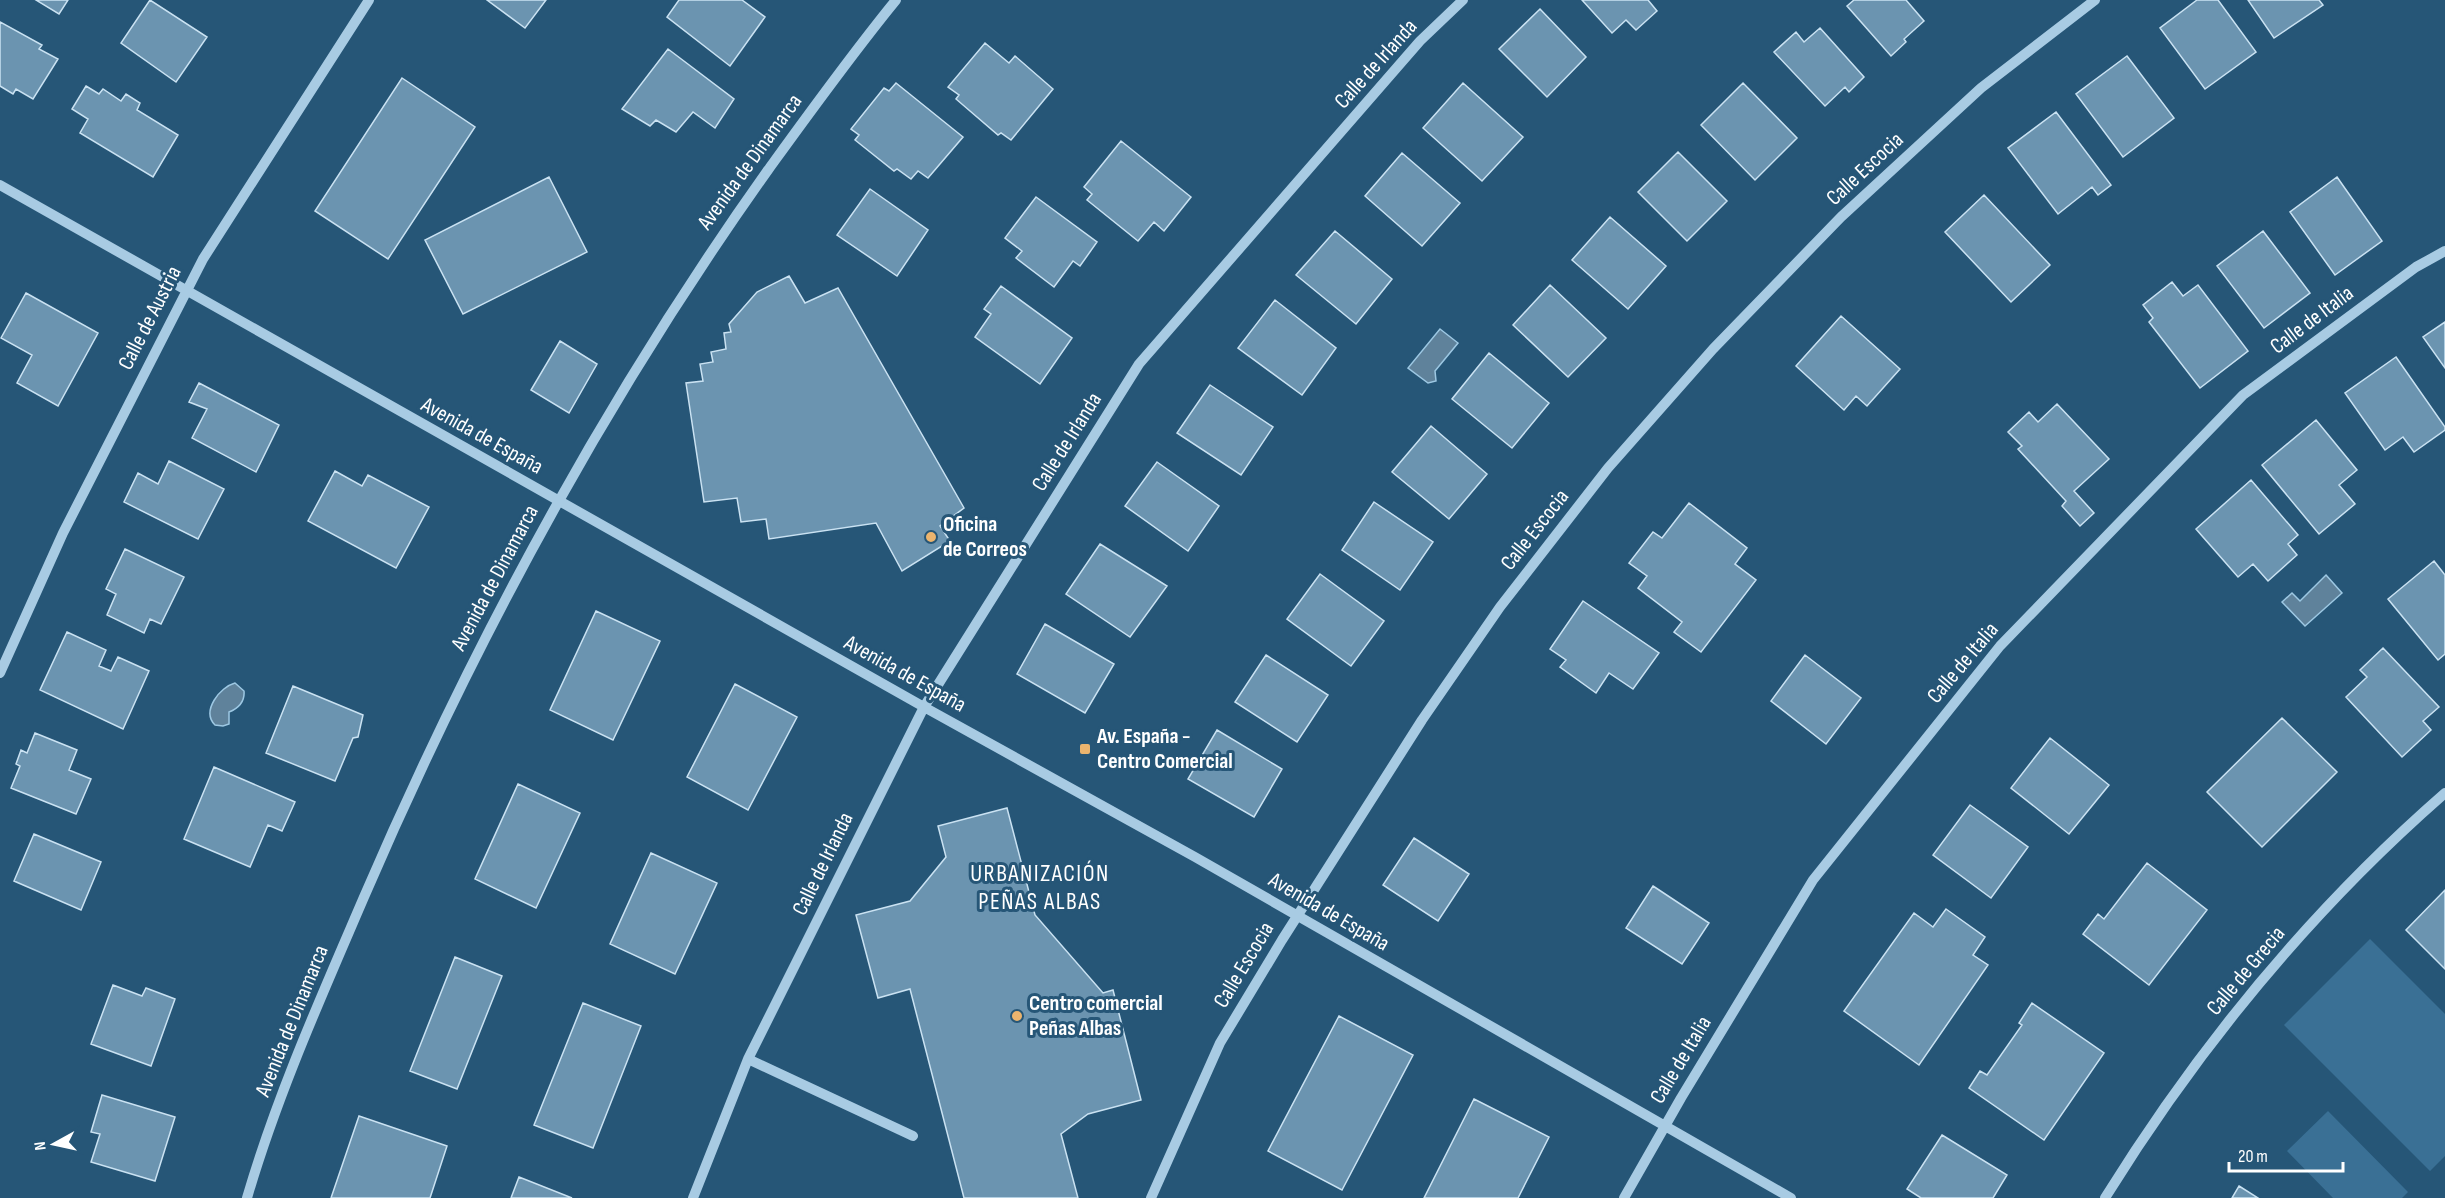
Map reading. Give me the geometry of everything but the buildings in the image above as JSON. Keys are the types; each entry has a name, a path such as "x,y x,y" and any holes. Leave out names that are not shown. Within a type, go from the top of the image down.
{"street":[{"name":"Calle de Austria","path":"0,673 63,533 203,259 369,0"},
{"name":"Avenida de Dinamarca","path":"247,1198 258,1159 320,1001 414,781 509,588 604,418 699,266 849,57 896,0"},
{"name":"Calle de Irlanda","path":"693,1198 748,1059 924,708 1139,364 1420,41 1463,0"},
{"name":"Calle Escocia","path":"1151,1198 1220,1043 1297,916 1422,720 1500,607 1608,468 1713,349 1841,217 1981,88 2095,0"},
{"name":"Avenida de España","path":"0,185 924,708 1297,916 1791,1198"},
{"name":"Calle de Italia","path":"1624,1198 1665,1125 1813,880 2000,646 2243,395 2416,267 2445,251"},
{"name":"Calle de Grecia","path":"2105,1198 2147,1130 2230,1019 2340,891 2445,793"},
{"path":"748,1059 913,1136"}],"shaded area":[{"path":"1440,329 1458,343 1435,371 1436,381 1428,383 1408,368"},
{"path":"2326,575 2342,593 2305,626 2282,602 2292,593 2300,601"},
{"path":"235,683 244,691 242,701 229,712 229,724 215,725 210,713 214,700 224,689"},
{"path":"2370,939 2445,1014 2445,1156 2430,1171 2284,1025"},
{"path":"2328,1111 2408,1192 2402,1198 2333,1198 2287,1151"}],"place":[{"name":"Oficina de Correos","path":"931,537"},
{"name":"Av. España - Centro Comercial","path":"1085,749"},
{"name":"Centro comercial Peñas Albas","path":"1017,1016"}],"district":[{"name":"URBANIZACIÓN PEÑAS ALBAS","path":"1040,887"}]}
